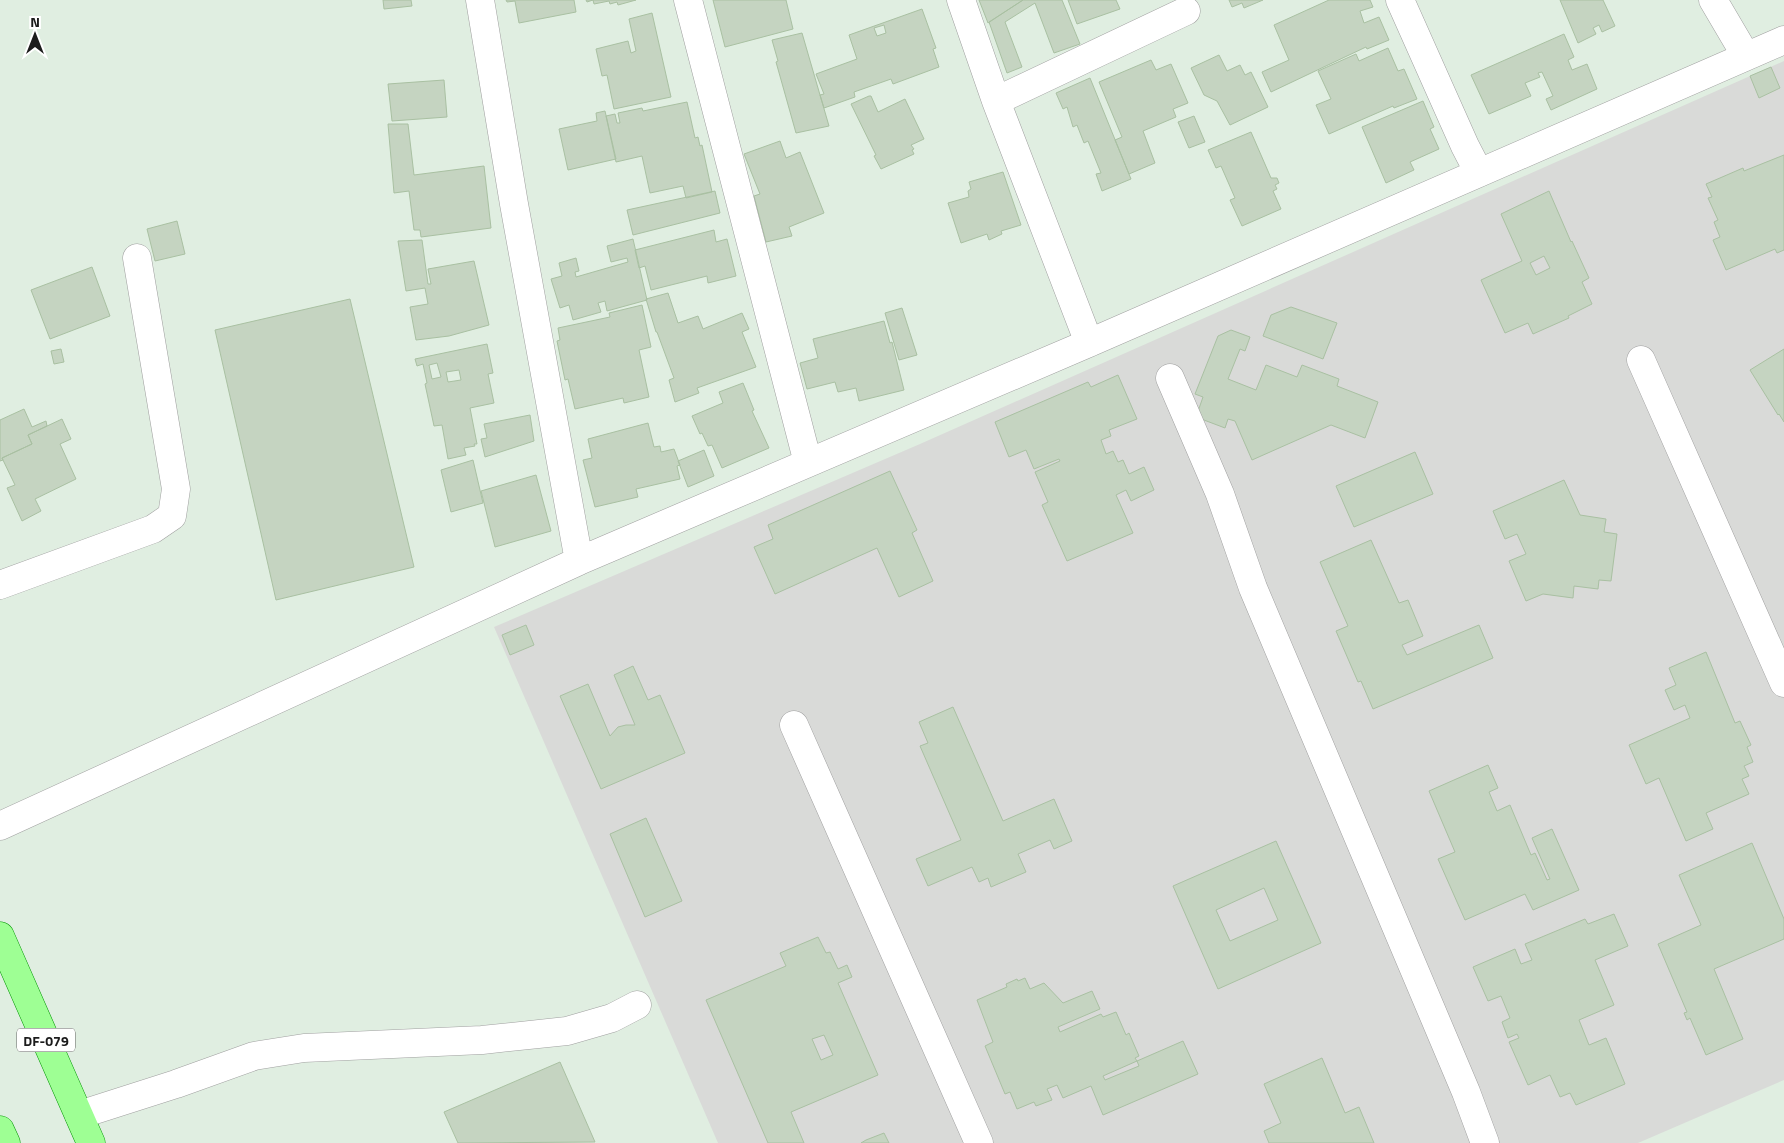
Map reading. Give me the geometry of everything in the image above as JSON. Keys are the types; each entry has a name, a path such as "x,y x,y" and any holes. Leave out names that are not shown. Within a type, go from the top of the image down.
{"main road":[{"name":"DF-079","path":"0,936 91,1143"},
{"path":"0,1130 6,1143"}],"street":[{"path":"480,0 514,204 579,561"},
{"path":"688,0 808,463"},
{"path":"961,0 996,101 1089,343"},
{"path":"1400,0 1465,146 1479,173"},
{"path":"1713,0 1746,56"},
{"path":"996,101 1186,11"},
{"path":"0,826 579,561 1089,343 1784,40"},
{"path":"0,585 153,529 172,516 176,489 137,258"},
{"path":"1641,360 1784,684"},
{"path":"1170,378 1220,494 1253,588 1466,1092 1485,1143"},
{"path":"794,725 979,1143"},
{"path":"79,1115 176,1084 254,1056 304,1048 482,1040 567,1031 612,1018 638,1006"}],"shaded area":[{"path":"1784,61 1784,1080 1638,1143 718,1143 494,627 920,444"}],"building":[{"path":"383,0 411,0 412,6 384,9"},
{"path":"506,0 574,0 576,12 519,23 515,1 507,2"},
{"path":"593,0 636,0 618,5 617,2 610,4 609,1 594,4"},
{"path":"713,0 786,0 793,29 725,47"},
{"path":"979,0 1023,0 988,23"},
{"path":"1023,0 1062,0 1080,44 1054,53 1035,3 1005,22 1022,67 1007,73 989,22"},
{"path":"1068,0 1116,0 1120,9 1077,24"},
{"path":"1229,0 1263,0 1244,8 1242,3 1232,7"},
{"path":"1329,0 1370,0 1373,7 1360,11 1364,23 1379,17 1389,40 1367,49 1366,47 1271,92 1262,72 1289,60 1274,25"},
{"path":"1560,0 1603,0 1615,26 1602,32 1599,25 1593,28 1596,34 1578,43"},
{"path":"922,9 936,48 933,49 939,67 893,84 891,79 854,92 855,97 824,108 820,95 824,94 816,74 857,59 849,35","holes":["884,25 886,33 877,36 874,28"]},
{"path":"652,13 671,97 614,109 607,75 602,76 596,49 628,41 631,53 636,51 629,19"},
{"path":"802,33 829,126 796,133 776,62 778,61 772,40"},
{"path":"1564,34 1574,57 1568,60 1572,70 1587,64 1597,89 1551,110 1546,99 1553,96 1542,72 1538,73 1540,77 1525,83 1531,96 1489,114 1471,75"},
{"path":"1388,48 1398,71 1404,69 1417,99 1394,108 1393,106 1329,134 1316,105 1331,99 1318,71 1356,54 1359,61"},
{"path":"1219,55 1227,71 1240,65 1245,75 1251,72 1268,107 1230,125 1217,101 1204,95 1191,68"},
{"path":"1151,60 1156,70 1171,64 1188,103 1173,109 1176,117 1143,131 1155,163 1129,174 1115,140 1122,137 1099,82"},
{"path":"1771,67 1780,88 1759,98 1750,76"},
{"path":"1090,78 1131,179 1102,191 1096,174 1101,173 1088,141 1084,143 1077,125 1073,127 1067,107 1063,109 1056,93"},
{"path":"444,80 447,117 392,121 388,84"},
{"path":"871,96 878,112 905,99 924,139 911,145 914,149 912,150 914,154 881,169 851,104"},
{"path":"1423,101 1434,127 1430,129 1439,149 1410,162 1414,170 1386,183 1362,127"},
{"path":"687,102 695,138 698,137 700,146 702,145 712,192 686,198 683,186 650,193 642,156 616,162 606,116 615,114 617,123 620,123 618,113 642,108 643,111"},
{"path":"605,111 616,159 568,170 559,129 597,121 596,113"},
{"path":"1194,116 1205,142 1189,148 1178,122"},
{"path":"388,124 408,124 414,175 484,166 491,228 421,237 420,230 414,230 409,191 394,193"},
{"path":"1251,132 1271,178 1277,178 1279,183 1275,185 1277,189 1273,191 1281,209 1242,226 1230,200 1235,198 1221,166 1216,168 1208,150"},
{"path":"780,141 786,158 800,152 824,213 789,227 792,236 766,242 754,196 760,194 744,154"},
{"path":"1784,155 1784,250 1777,253 1775,249 1726,270 1713,240 1720,237 1714,222 1718,220 1708,198 1712,197 1706,184 1743,168 1744,171"},
{"path":"1003,172 1021,225 1001,231 1002,234 989,240 987,234 961,243 948,203 969,197 968,191 971,189 969,182"},
{"path":"715,191 720,213 633,235 627,210"},
{"path":"1549,191 1589,278 1582,282 1592,304 1568,316 1569,318 1533,334 1528,323 1505,333 1481,280 1522,261 1501,214","holes":["1544,256 1550,268 1536,275 1530,263"]},
{"path":"177,221 185,254 155,261 147,229"},
{"path":"714,230 716,242 727,239 736,276 708,283 707,276 651,290 645,266 639,268 635,250"},
{"path":"633,239 647,300 607,311 605,301 598,303 601,312 573,320 569,305 560,308 551,279 562,276 559,263 576,258 579,271 575,272 576,277 628,262 627,258 611,262 607,246"},
{"path":"422,240 428,284 431,284 428,269 474,261 489,325 449,336 416,340 410,307 428,304 425,288 406,291 398,241"},
{"path":"92,267 110,316 50,339 31,290"},
{"path":"668,293 678,323 698,316 703,329 742,313 749,329 742,332 756,367 697,388 699,393 675,402 669,380 674,378 656,332 646,299"},
{"path":"350,299 414,567 276,600 215,330"},
{"path":"642,305 651,347 639,350 649,397 624,403 623,398 575,409 568,379 565,380 557,341 560,340 558,328 610,317 609,313"},
{"path":"1291,307 1337,323 1323,359 1263,336 1271,315"},
{"path":"902,308 917,355 899,360 885,313"},
{"path":"884,321 890,343 892,342 904,390 859,401 856,388 838,392 835,382 807,389 800,363 818,358 813,339"},
{"path":"1231,330 1250,337 1245,351 1240,349 1228,379 1256,390 1266,365 1297,377 1302,365 1339,379 1337,386 1378,402 1365,438 1331,425 1252,460 1235,421 1228,419 1225,428 1196,417 1203,397 1195,394 1218,336"},
{"path":"487,344 493,373 488,374 494,403 470,408 477,444 464,448 466,455 448,459 442,425 434,426 425,384 427,383 423,364 417,366 415,359","holes":["437,363 441,377 432,379 429,365","459,370 461,380 448,382 446,372"]},
{"path":"61,349 64,362 54,364 51,351"},
{"path":"1784,349 1784,422 1750,370"},
{"path":"1118,375 1137,419 1109,430 1111,436 1101,440 1106,454 1113,451 1118,462 1123,460 1129,474 1144,467 1154,490 1131,501 1126,490 1116,495 1133,533 1067,561 1042,505 1048,502 1035,472 1060,461 1059,459 1034,469 1026,450 1009,457 995,422 1088,382 1091,387"},
{"path":"743,383 754,410 752,411 769,448 722,468 712,445 708,446 692,416 723,403 719,392"},
{"path":"24,409 32,427 46,421 47,426 28,435 32,444 2,458 3,460 0,461 0,420"},
{"path":"530,415 534,441 485,457 481,439 487,438 484,424"},
{"path":"62,419 71,439 60,444 76,479 35,499 41,511 22,521 7,488 15,485 2,458 32,444 28,435"},
{"path":"648,423 654,447 660,446 661,452 674,449 680,465 677,466 680,479 636,489 638,497 595,507 583,460 592,458 588,439"},
{"path":"704,450 714,476 688,487 678,461"},
{"path":"1415,452 1433,494 1354,527 1336,486"},
{"path":"473,460 483,503 451,512 441,470"},
{"path":"890,471 917,530 912,533 933,581 899,597 877,548 775,594 754,547 773,539 768,525"},
{"path":"536,475 551,531 495,547 481,491"},
{"path":"1564,480 1580,515 1606,519 1604,532 1617,534 1611,581 1599,580 1598,589 1574,586 1573,598 1543,594 1526,601 1509,561 1526,554 1517,534 1505,539 1493,511"},
{"path":"1371,540 1399,603 1408,600 1423,636 1402,645 1407,655 1479,625 1493,658 1373,709 1361,681 1358,682 1336,631 1348,626 1320,562"},
{"path":"526,625 534,645 510,655 502,635"},
{"path":"1706,652 1735,723 1740,721 1751,745 1747,747 1753,762 1744,766 1749,776 1742,779 1749,794 1706,813 1713,829 1686,841 1659,778 1646,784 1629,745 1690,718 1685,705 1674,710 1665,690 1676,685 1669,668"},
{"path":"633,666 648,700 660,695 685,753 601,789 560,696 588,684 610,736 618,727 635,725 614,675"},
{"path":"953,707 1003,821 1054,799 1072,841 1054,849 1050,840 1018,854 1026,872 991,887 988,878 979,882 972,867 928,886 916,859 961,840 920,746 928,743 919,722"},
{"path":"1488,765 1498,788 1489,792 1497,811 1510,805 1531,855 1535,853 1547,880 1550,879 1532,838 1552,829 1579,890 1533,910 1525,894 1465,920 1438,859 1455,852 1429,791"},
{"path":"646,818 682,901 645,917 610,834"},
{"path":"1276,841 1321,943 1218,989 1173,886","holes":["1264,888 1278,920 1230,941 1216,910"]},
{"path":"1752,843 1784,919 1784,939 1714,969 1743,1039 1706,1055 1690,1018 1687,1020 1684,1013 1687,1012 1658,944 1701,925 1679,875"},
{"path":"1614,914 1628,946 1595,960 1614,1005 1579,1020 1589,1045 1606,1038 1625,1084 1576,1105 1570,1093 1560,1097 1550,1075 1528,1085 1509,1042 1519,1038 1517,1034 1508,1038 1502,1022 1510,1018 1501,996 1488,1001 1473,967 1515,949 1521,964 1532,960 1525,944 1585,919 1588,924"},
{"path":"818,937 826,953 830,952 838,969 847,965 852,977 838,983 878,1075 791,1112 804,1143 768,1143 706,1000 786,966 780,953","holes":["824,1035 833,1055 821,1060 812,1039"]},
{"path":"1025,978 1030,989 1044,983 1063,1003 1092,991 1100,1009 1058,1027 1060,1032 1101,1014 1103,1017 1116,1012 1126,1035 1129,1033 1139,1056 1135,1058 1137,1061 1183,1041 1198,1074 1103,1115 1091,1086 1063,1098 1057,1085 1047,1089 1052,1100 1036,1106 1034,1102 1017,1109 1010,1092 1005,1094 985,1046 993,1042 977,1000 1007,987 1006,984 1017,979 1018,981","holes":["1137,1061 1139,1066 1105,1080 1103,1076"]},
{"path":"1322,1058 1345,1113 1359,1107 1374,1143 1269,1143 1264,1131 1281,1123 1264,1084"},
{"path":"560,1062 595,1142 458,1143 444,1112"},
{"path":"884,1133 889,1143 861,1143 866,1140"}]}
